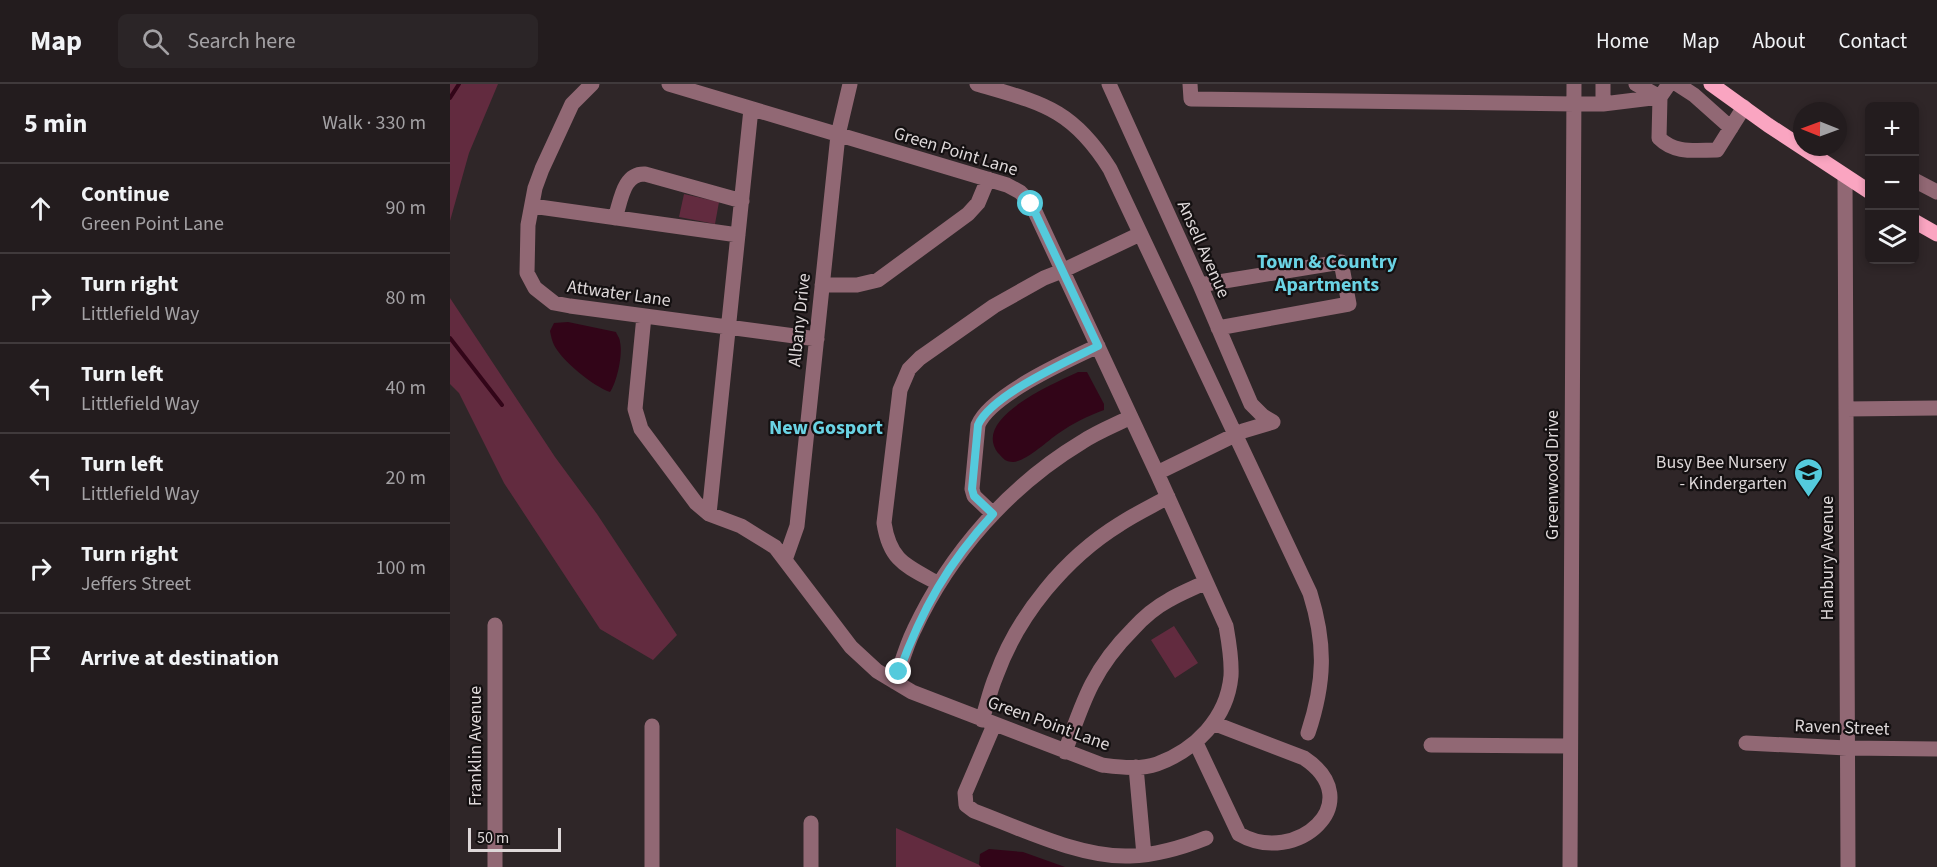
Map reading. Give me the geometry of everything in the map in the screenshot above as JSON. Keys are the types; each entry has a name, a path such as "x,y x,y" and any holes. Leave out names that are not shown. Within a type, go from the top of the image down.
{"main road":[{"path":"1712,84 1865,190"},
{"path":"1919,224 1937,234"}],"street":[{"name":"Attwater Lane","path":"592,84 572,104 535,188 528,225 526,259 527,273 535,288 554,303 817,339"},
{"path":"669,84 838,135"},
{"name":"Albany Drive","path":"785,560 797,526 838,135 850,84"},
{"path":"977,84 1041,103 1078,127 1098,150 1110,169 1239,433 1310,593 1323,655 1322,679 1308,733"},
{"name":"Ansell Avenue","path":"1109,84 1251,404 1273,422 1239,433"},
{"path":"1190,84 1191,99 1603,104 1660,97"},
{"name":"Greenwood Drive","path":"1570,867 1574,84"},
{"path":"1603,84 1603,104"},
{"path":"1636,84 1660,97"},
{"path":"1669,84 1660,97 1659,138 1668,146 1680,150 1717,150 1744,107"},
{"path":"1677,84 1731,128"},
{"path":"1701,102 1712,84"},
{"path":"709,514 751,109"},
{"name":"Green Point Lane","path":"644,316 635,410 641,429 696,503 709,514 741,526 775,547 851,647 877,670 912,692 1102,765 1136,767 1156,764 1196,743 1213,723 1227,695 1231,677 1231,652 1226,626 1157,472 1031,204 1020,192 1007,185 838,135"},
{"path":"615,218 627,180 638,174 742,201"},
{"name":"Hanbury Avenue","path":"1845,177 1848,867"},
{"path":"822,285 857,285 878,280 968,214 978,203 988,179"},
{"path":"1919,183 1937,192"},
{"path":"532,206 738,235"},
{"path":"939,584 907,566 894,554 887,540 884,523 900,390 909,369 920,358 994,306 1044,278 1140,234"},
{"path":"1200,285 1341,262 1349,304 1218,328"},
{"path":"993,514 974,496 972,489 978,425 981,418 985,412 1022,386 1098,346"},
{"path":"1846,409 1937,408"},
{"path":"895,682 914,631 939,584 967,542 1008,499 1048,465 1084,441 1131,417"},
{"path":"1157,472 1239,433"},
{"path":"1168,497 1120,524 1088,547 1055,580 1032,608 1012,639 996,675 988,722 964,799 966,805 974,811 1076,849 1101,854 1144,855 1182,847 1206,838"},
{"path":"1065,752 1086,695 1099,669 1118,644 1167,600 1206,582"},
{"name":"Franklin Avenue","path":"495,625 495,867"},
{"path":"1196,743 1231,819 1247,843 1275,854 1290,853 1304,848 1316,839 1324,828 1330,804 1324,778 1316,767 1304,758 1213,723"},
{"path":"652,726 652,867"},
{"name":"Raven Street","path":"1746,743 1847,748 1937,749"},
{"path":"1431,745 1570,746"},
{"path":"1136,767 1144,855"},
{"path":"811,823 811,867"}],"shaded area":[{"path":"450,84 498,84 469,153 450,221"},
{"path":"684,194 719,202 715,224 679,217"},
{"path":"450,298 677,635 653,660 600,629 504,483 459,393 450,384"},
{"path":"568,322 616,332 621,347 620,360 610,392 579,372 554,345 550,331 554,323"},
{"path":"1078,372 1087,372 1104,404 1104,410 1070,426 1019,461 1004,459 998,453 993,440 996,427 1005,415 1035,393"},
{"path":"1174,626 1198,663 1175,678 1151,640"},
{"path":"896,828 984,867 896,867"},
{"path":"989,849 1023,852 1065,867 981,867 979,865 980,854"}],"waterway":[{"path":"450,98 459,84"},
{"path":"450,338 502,405"}],"place":[{"name":"Busy Bee Nursery - Kindergarten","path":"1808,498"}],"district":[{"name":"Town & Country Apartments","path":"1327,272"},
{"name":"New Gosport","path":"826,427"}],"route":[{"path":"899,672 914,631 942,577 967,542 993,514 974,496 972,489 978,425 981,418 985,412 1022,386 1098,346 1031,204"}]}
